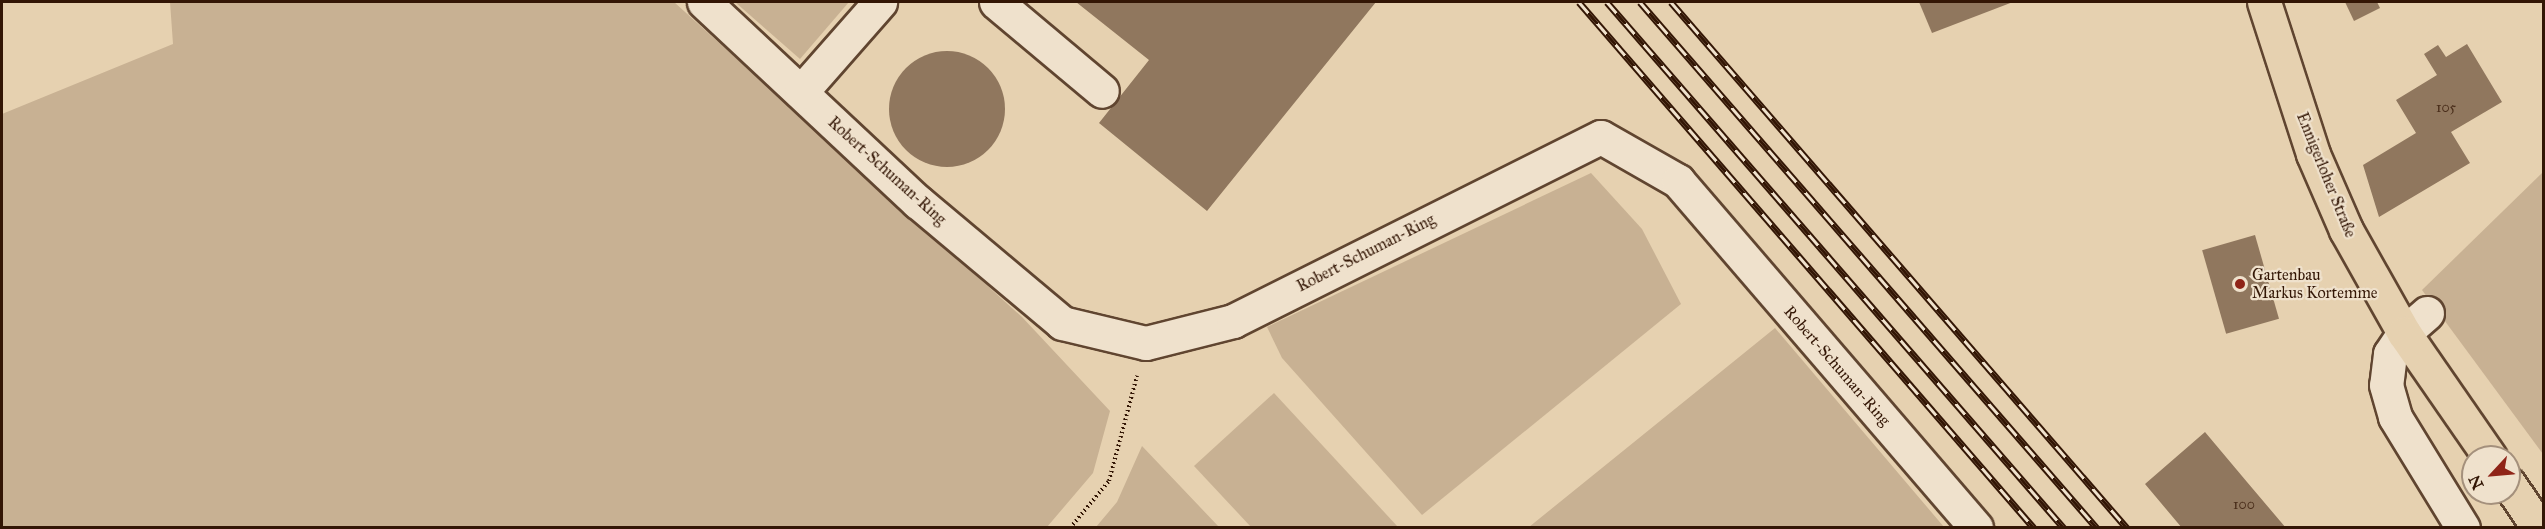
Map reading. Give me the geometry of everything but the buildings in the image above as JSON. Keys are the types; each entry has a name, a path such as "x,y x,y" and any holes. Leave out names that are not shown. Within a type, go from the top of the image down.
{"main road":[{"name":"Ennigerloher Straße","path":"2264,2 2341,219 2415,323 2483,445"},
{"path":"2521,502 2539,528"}],"street":[{"name":"Robert-Schuman-Ring","path":"704,2 918,202 1062,323 1146,343 1233,321 1601,137 1678,181 1976,528"},
{"path":"801,92 880,2"},
{"path":"996,2 1102,91"},
{"path":"2415,323 2390,354 2386,385 2395,417 2463,528"}],"path":[{"path":"1070,528 1109,481 1146,343"}],"shaded area":[{"path":"170,2 674,2 1022,317 1110,411 1093,473 1047,527 2,528 2,114 173,44"},
{"path":"735,2 849,2 800,59"},
{"path":"2543,172 2543,454 2422,290"},
{"path":"1591,173 1642,229 1681,304 1422,515 1282,358 1267,327"},
{"path":"1775,328 1944,527 1529,527 1712,379"},
{"path":"1274,393 1398,527 1251,527 1194,466"},
{"path":"1142,446 1219,527 1096,527 1117,502"}],"railway":[{"path":"1579,2 2034,528"},
{"path":"1607,2 2064,528"},
{"path":"1640,2 2097,528"},
{"path":"1671,2 2127,528"}],"place":[{"name":"Gartenbau Markus Kortemme","path":"2240,284"}]}
